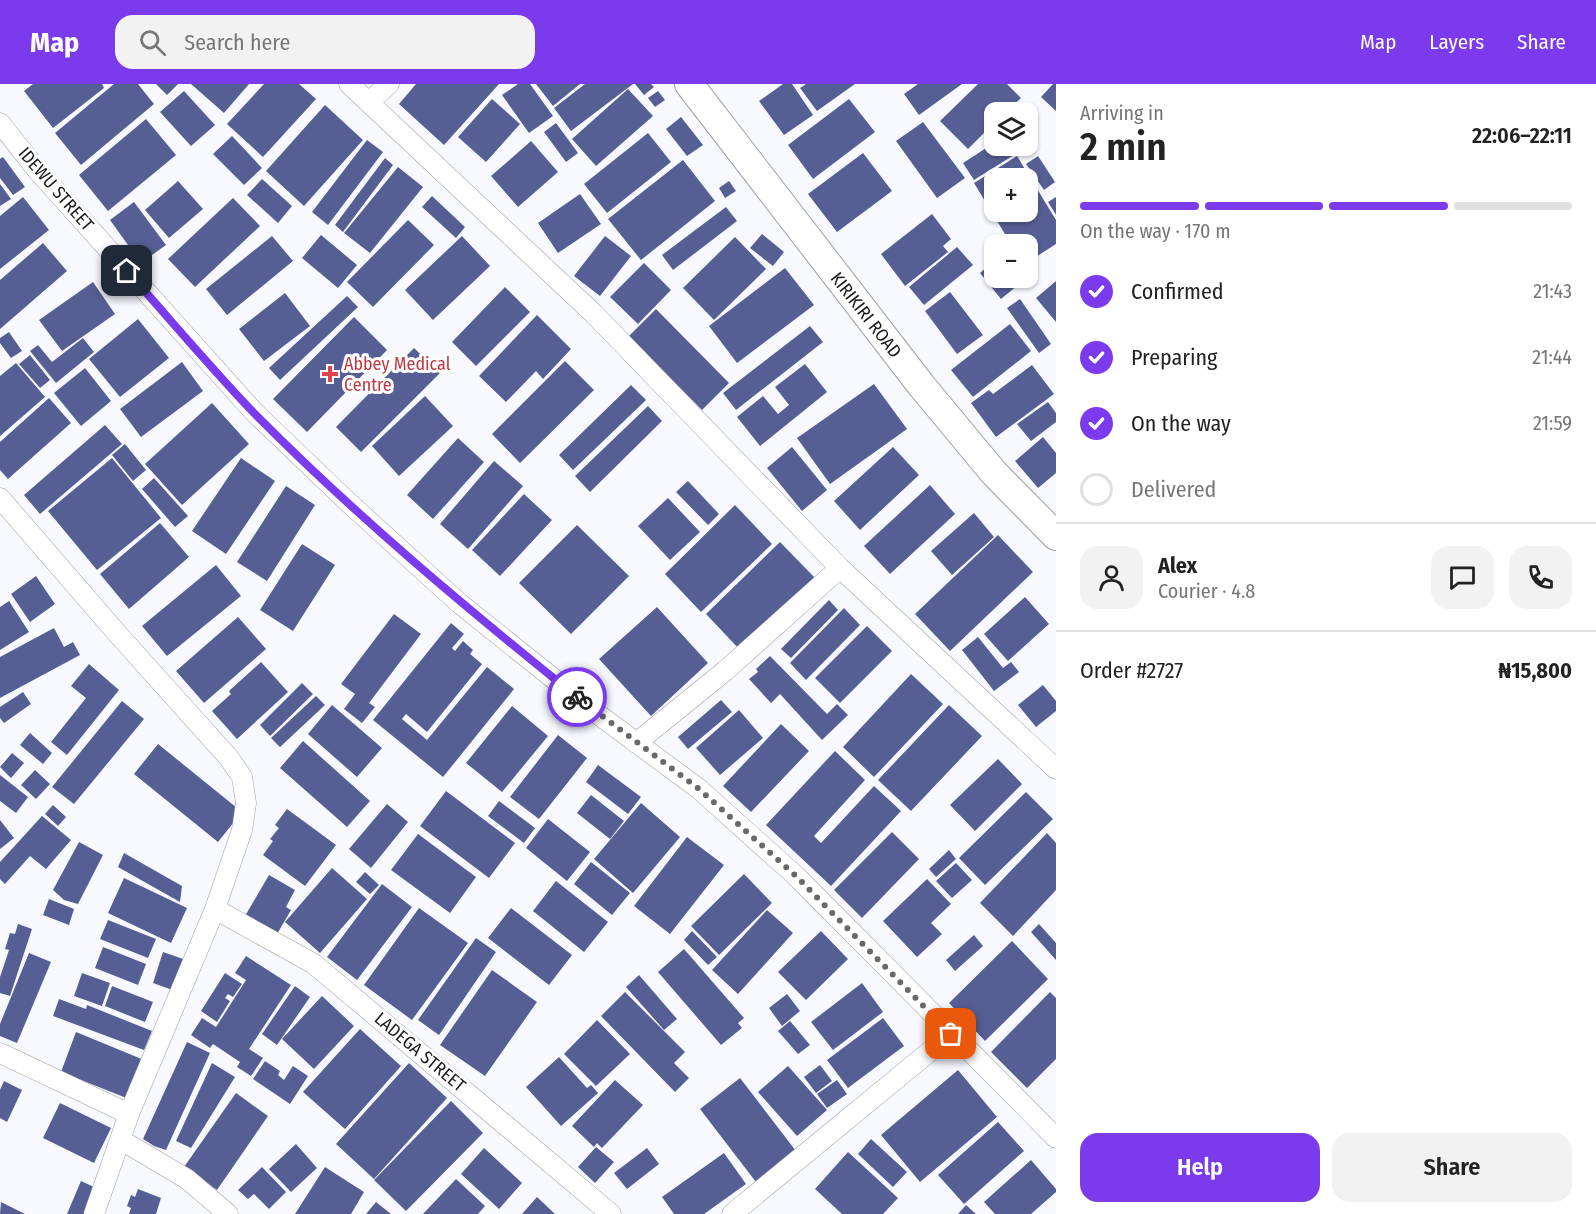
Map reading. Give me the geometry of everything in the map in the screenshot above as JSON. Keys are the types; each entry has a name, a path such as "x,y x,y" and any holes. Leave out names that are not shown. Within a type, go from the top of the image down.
{"main road":[{"name":"KIRIKIRI ROAD","path":"689,84 921,385 994,473 1056,536"}],"street":[{"path":"350,84 594,314 840,568 1056,769"},
{"path":"369,102 389,84"},
{"name":"IDEWU STREET","path":"0,123 38,171 254,412 349,503 459,603 595,712 699,789 796,876 1056,1138"},
{"path":"0,498 229,758 242,777 246,803 243,830 215,909 129,1114 94,1214"},
{"path":"636,743 725,671 840,568"},
{"name":"LADEGA STREET","path":"215,909 314,964 611,1214"},
{"path":"732,1214 951,1034"},
{"path":"0,1053 129,1114"},
{"path":"121,1140 187,1179 228,1214"}],"building":[{"path":"33,84 102,84 104,88 53,128 24,91"},
{"path":"114,84 138,84 154,104 81,165 55,133"},
{"path":"156,84 178,84 167,95"},
{"path":"191,84 249,84 224,113"},
{"path":"264,84 299,84 316,99 263,157 227,124"},
{"path":"416,84 499,84 444,145 399,104"},
{"path":"518,84 530,84 553,116 529,133 502,95"},
{"path":"536,84 580,84 553,106"},
{"path":"585,84 633,84 571,131 554,108"},
{"path":"635,84 651,84 654,87 644,95"},
{"path":"783,84 792,84 813,115 784,135 759,101"},
{"path":"806,84 855,84 817,111 800,88"},
{"path":"918,84 962,84 919,115 904,94"},
{"path":"978,84 1007,84 1021,98 1017,102 984,102 984,133 968,149 940,121"},
{"path":"1053,84 1056,84 1056,111 1041,97"},
{"path":"628,89 653,116 596,166 572,139"},
{"path":"184,91 215,125 191,146 160,112"},
{"path":"658,91 665,100 655,107 648,98"},
{"path":"492,99 520,124 486,162 458,137"},
{"path":"849,99 875,132 813,179 788,145"},
{"path":"325,105 363,140 304,206 266,171"},
{"path":"681,117 703,145 687,156 666,129"},
{"path":"146,119 176,155 108,211 79,175"},
{"path":"923,122 965,178 937,198 896,141"},
{"path":"556,123 578,153 566,162 544,132"},
{"path":"648,133 671,162 607,213 584,184"},
{"path":"232,136 262,168 244,185 213,154"},
{"path":"367,140 383,152 328,225 312,212"},
{"path":"531,141 558,172 518,207 491,176"},
{"path":"984,149 984,156 1012,156 993,168 984,168 984,174 974,180 963,163"},
{"path":"863,153 892,191 837,232 808,194"},
{"path":"1017,156 1024,168 998,168"},
{"path":"1038,156 1055,182 1044,190 1038,181 1038,168 1029,168 1026,164"},
{"path":"3,157 25,187 13,195 0,178 0,159"},
{"path":"385,158 393,165 343,232 335,225"},
{"path":"683,160 715,201 641,260 608,219"},
{"path":"398,167 423,187 370,253 344,233"},
{"path":"984,177 984,199 974,183"},
{"path":"262,179 292,206 278,223 247,195"},
{"path":"178,181 203,209 169,238 145,210"},
{"path":"729,181 736,191 725,198 719,188"},
{"path":"0,184 11,199 0,206"},
{"path":"1038,190 1056,220 1056,244 1038,256 1038,234 1005,234 998,222 1038,222"},
{"path":"580,194 601,224 558,253 538,223"},
{"path":"432,196 465,227 456,238 422,207"},
{"path":"23,197 49,230 0,269 0,216"},
{"path":"1056,197 1056,215 1048,202"},
{"path":"233,198 260,226 195,287 168,259"},
{"path":"134,202 166,245 141,263 110,220"},
{"path":"726,207 737,221 673,270 662,255"},
{"path":"932,214 951,239 943,246 948,252 905,286 881,254"},
{"path":"408,220 434,245 373,307 347,282"},
{"path":"762,234 784,252 773,266 750,248"},
{"path":"321,235 357,265 338,288 302,258"},
{"path":"272,236 293,261 227,315 206,289"},
{"path":"462,236 490,266 433,320 405,290"},
{"path":"605,236 631,256 600,296 574,276"},
{"path":"735,237 766,269 714,320 683,288"},
{"path":"43,243 67,271 0,329 0,280"},
{"path":"957,247 973,265 924,305 909,287"},
{"path":"644,263 671,290 638,324 610,297"},
{"path":"785,268 814,305 737,363 709,326"},
{"path":"1056,281 1056,322 1036,298"},
{"path":"93,282 115,314 62,351 39,320"},
{"path":"505,287 530,312 476,366 452,342"},
{"path":"992,288 1014,288 1001,299"},
{"path":"950,292 983,335 957,354 925,311"},
{"path":"285,293 310,326 264,361 239,329"},
{"path":"347,296 358,307 280,380 269,368"},
{"path":"1020,299 1051,344 1039,353 1007,308"},
{"path":"656,309 729,383 702,410 629,336"},
{"path":"537,315 571,349 543,379 536,371 506,402 479,376"},
{"name":"Abbey Medical Centre","path":"354,317 387,350 307,432 273,399"},
{"path":"138,319 169,358 120,397 89,359"},
{"path":"1010,324 1031,351 973,397 951,370"},
{"path":"810,326 823,342 736,410 723,393"},
{"path":"9,332 22,351 11,358 0,343 0,338"},
{"path":"83,338 94,352 56,383 30,351 38,345 52,362"},
{"path":"414,348 440,373 361,452 336,427"},
{"path":"30,355 50,380 40,388 19,364"},
{"path":"565,361 594,390 520,463 492,434"},
{"path":"182,362 203,391 141,437 120,409"},
{"path":"16,363 45,397 0,436 0,376"},
{"path":"805,364 827,392 760,446 737,417 763,396 778,414 789,405 775,387"},
{"path":"1032,365 1054,394 996,437 971,403 989,390 993,394"},
{"path":"85,368 111,401 81,426 54,393"},
{"path":"874,384 907,429 830,484 797,438"},
{"path":"631,385 646,400 573,470 559,455"},
{"path":"425,396 453,426 399,476 372,446"},
{"path":"49,398 71,423 8,479 0,470 0,442"},
{"path":"1048,402 1056,413 1056,422 1031,441 1017,424"},
{"path":"212,403 249,444 182,505 145,464"},
{"path":"648,406 662,421 590,492 575,476"},
{"path":"105,425 122,444 40,514 24,495"},
{"path":"1043,437 1056,453 1056,473 1038,488 1015,461"},
{"path":"458,438 484,462 433,519 407,495"},
{"path":"125,444 146,470 133,481 112,455"},
{"path":"792,447 827,490 802,511 767,468"},
{"path":"893,447 919,475 860,530 834,501"},
{"path":"112,458 161,518 97,570 48,511"},
{"path":"241,458 275,481 226,554 192,531"},
{"path":"494,461 523,486 468,549 440,524"},
{"path":"154,478 188,516 175,527 142,489"},
{"path":"688,481 719,514 708,525 676,492"},
{"path":"930,485 955,514 890,574 864,546"},
{"path":"286,486 315,505 267,581 237,562"},
{"path":"524,494 552,520 500,576 472,550"},
{"path":"668,498 700,532 670,560 638,526"},
{"path":"735,505 772,544 701,612 665,574"},
{"path":"974,513 994,537 952,575 931,551"},
{"path":"160,523 189,557 129,609 100,574"},
{"path":"577,525 629,576 571,634 519,583"},
{"path":"998,535 1033,572 950,651 915,614"},
{"path":"780,542 815,578 740,650 706,614"},
{"path":"302,544 335,565 293,631 260,610"},
{"path":"216,565 241,596 167,656 142,626"},
{"path":"36,576 55,604 30,622 11,594"},
{"path":"1025,597 1049,624 1008,661 984,634"},
{"path":"829,600 838,610 791,658 781,649"},
{"path":"9,601 29,632 0,650 0,607"},
{"path":"657,607 708,663 651,716 599,659"},
{"path":"844,608 860,625 806,680 790,663"},
{"path":"394,614 421,634 369,703 375,707 362,723 344,709 355,694 341,684"},
{"path":"238,617 266,649 204,703 176,671"},
{"path":"451,623 464,634 452,648 455,651 463,641 473,650 470,654 482,664 427,732 406,714 402,719 427,740 487,667 514,689 443,777 373,720"},
{"path":"867,626 892,651 840,703 815,678"},
{"path":"54,628 64,647 73,642 80,655 0,698 0,657"},
{"path":"978,637 1003,668 1011,662 1019,672 994,691 962,650"},
{"path":"770,656 827,714 837,704 848,715 822,740 780,694 771,703 749,679 758,672 756,669"},
{"path":"261,662 288,692 237,739 212,711 231,694 229,691"},
{"path":"89,664 119,690 67,755 51,742 86,698 71,686"},
{"path":"911,674 943,704 874,777 843,747"},
{"path":"302,683 313,694 270,736 260,725"},
{"path":"1043,685 1056,701 1056,711 1036,727 1018,705"},
{"path":"23,692 31,704 4,723 0,718 0,707"},
{"path":"316,696 325,705 280,747 271,738"},
{"path":"721,700 732,712 688,749 678,737"},
{"path":"122,701 144,719 74,804 52,787"},
{"path":"332,705 382,748 357,777 308,734"},
{"path":"949,705 982,736 911,811 878,780"},
{"path":"512,706 548,736 502,792 466,763"},
{"path":"739,710 763,738 720,775 696,748"},
{"path":"781,724 809,751 751,812 723,786"},
{"path":"30,733 52,753 43,764 20,745"},
{"path":"558,735 587,758 539,819 510,797"},
{"path":"303,741 370,801 347,827 280,768"},
{"path":"158,744 242,812 218,842 134,774"},
{"path":"835,751 865,780 814,836 821,843 874,786 901,811 831,886 766,825"},
{"path":"12,753 24,763 11,778 0,767"},
{"path":"998,759 1022,784 975,831 950,805"},
{"path":"598,765 641,797 628,814 586,782"},
{"path":"35,770 50,784 36,799 21,785"},
{"path":"0,775 28,797 16,813 0,801"},
{"path":"446,791 515,843 489,878 420,826"},
{"path":"1026,792 1053,819 985,885 959,858"},
{"path":"591,795 624,821 610,839 577,813"},
{"path":"499,801 535,828 524,843 488,816"},
{"path":"641,803 680,837 633,893 594,859"},
{"path":"387,804 408,822 371,868 349,849"},
{"path":"53,805 66,817 58,826 45,814"},
{"path":"287,809 336,845 305,886 263,855 273,841 270,839 279,828 275,825"},
{"path":"42,816 71,840 46,869 30,856 5,884 0,879 0,862"},
{"path":"548,819 590,852 567,881 526,848"},
{"path":"0,820 14,838 0,849"},
{"path":"892,832 919,859 862,918 834,890"},
{"path":"1047,833 1056,843 1056,890 1013,936 980,903"},
{"path":"418,834 476,877 450,913 391,870"},
{"path":"687,837 724,865 670,934 634,906"},
{"path":"79,842 103,855 78,904 64,900 53,890"},
{"path":"949,850 956,859 936,877 929,869"},
{"path":"124,853 182,886 180,902 118,867"},
{"path":"591,862 630,893 612,915 574,884"},
{"path":"956,863 972,880 952,898 936,881"},
{"path":"332,868 367,899 320,953 285,922"},
{"path":"365,872 379,885 370,894 356,882"},
{"path":"744,874 772,903 719,955 691,926"},
{"path":"269,875 295,890 286,907 291,910 277,934 245,916"},
{"path":"124,878 187,908 171,943 108,913"},
{"path":"927,879 951,904 931,923 942,934 917,957 883,921"},
{"path":"556,881 608,922 584,952 533,911"},
{"path":"382,884 412,907 357,980 327,957"},
{"path":"49,899 74,909 69,925 43,915"},
{"path":"419,908 468,943 412,1020 364,985"},
{"path":"511,908 572,955 549,985 488,938"},
{"path":"767,910 793,933 738,994 712,970"},
{"path":"108,920 156,939 148,958 100,939"},
{"path":"18,924 32,929 10,996 0,993 0,977 9,950 5,949 10,933 15,934"},
{"path":"1039,924 1056,943 1056,960 1031,932"},
{"path":"692,931 717,957 708,965 684,940"},
{"path":"821,931 848,959 806,1000 778,972"},
{"path":"974,935 983,946 955,971 946,960"},
{"path":"476,938 496,952 439,1035 418,1020"},
{"path":"1012,941 1048,979 985,1041 949,1003"},
{"path":"103,947 146,964 138,985 95,968"},
{"path":"684,949 744,1018 738,1023 742,1028 721,1045 658,972"},
{"path":"163,952 186,960 175,991 153,983"},
{"path":"29,953 51,962 17,1043 0,1036 0,1024"},
{"path":"246,956 291,985 249,1049 263,1058 251,1076 237,1067 240,1062 213,1044 210,1048 191,1035 202,1018 216,1027 246,980 235,973"},
{"path":"492,970 537,1002 485,1076 440,1045"},
{"path":"82,973 110,983 102,1006 74,996"},
{"path":"225,973 242,984 233,997 228,994 225,998 230,1001 217,1022 201,1011"},
{"path":"639,975 677,1019 664,1030 626,987"},
{"path":"862,983 883,1012 833,1050 811,1022"},
{"path":"112,986 153,1002 145,1022 105,1006"},
{"path":"295,986 310,997 277,1045 262,1034"},
{"path":"625,992 685,1052 674,1063 689,1078 675,1092 601,1016"},
{"path":"1050,992 1056,998 1056,1059 1027,1088 991,1052"},
{"path":"787,994 800,1011 782,1026 769,1008"},
{"path":"322,996 354,1026 314,1069 282,1039"},
{"path":"59,999 86,1009 87,1005 152,1031 144,1050 53,1016"},
{"path":"883,1018 904,1046 848,1088 827,1060"},
{"path":"597,1020 630,1054 596,1086 564,1054"},
{"path":"790,1021 810,1045 798,1054 778,1031"},
{"path":"360,1029 401,1066 345,1129 303,1092"},
{"path":"76,1032 144,1060 129,1099 61,1072"},
{"path":"187,1042 210,1053 166,1150 143,1139"},
{"path":"559,1057 587,1088 591,1085 598,1093 561,1126 526,1087"},
{"path":"265,1061 280,1071 278,1075 284,1080 293,1066 308,1076 290,1104 253,1079"},
{"path":"212,1063 235,1077 191,1148 176,1141"},
{"path":"409,1063 447,1098 374,1179 336,1144"},
{"path":"820,1065 832,1081 816,1093 804,1077"},
{"path":"788,1066 827,1110 797,1136 758,1092"},
{"path":"958,1070 997,1117 920,1182 881,1135"},
{"path":"740,1078 799,1155 759,1186 700,1109"},
{"path":"615,1080 643,1105 602,1148 597,1143 594,1147 572,1126"},
{"path":"837,1080 847,1094 827,1108 817,1094"},
{"path":"4,1081 22,1090 7,1122 0,1118 0,1090"},
{"path":"236,1093 268,1116 217,1190 184,1167"},
{"path":"451,1101 483,1133 406,1211 374,1180"},
{"path":"60,1103 111,1128 94,1163 43,1138"},
{"path":"998,1122 1024,1151 964,1204 938,1175"},
{"path":"871,1139 907,1172 893,1187 858,1154"},
{"path":"296,1144 317,1168 291,1192 269,1169"},
{"path":"596,1147 614,1162 595,1183 578,1167"},
{"path":"484,1148 522,1183 499,1209 461,1174"},
{"path":"647,1148 659,1164 627,1189 614,1173"},
{"path":"848,1152 898,1198 883,1214 842,1214 815,1189"},
{"path":"724,1153 746,1184 704,1214 674,1214 662,1197"},
{"path":"1031,1160 1056,1189 1056,1192 1031,1214 995,1214 984,1202"},
{"path":"262,1167 286,1192 269,1209 254,1194 248,1199 238,1190"},
{"path":"325,1167 364,1192 351,1214 295,1214"},
{"path":"456,1179 485,1206 478,1214 423,1214"},
{"path":"81,1181 96,1188 85,1214 67,1214"},
{"path":"138,1189 161,1198 156,1214 129,1214 131,1208 127,1206 131,1195 135,1197"},
{"path":"537,1197 555,1214 522,1214"},
{"path":"1,1202 25,1214 0,1214"},
{"path":"376,1202 391,1214 366,1214"},
{"path":"966,1205 976,1214 958,1214"}],"way so far":[{"path":"577,697 699,789 796,876 951,1034"}],"place":[{"name":"Abbey Medical Centre","path":"330,374"}],"route":[{"path":"127,271 254,412 349,503 459,603 577,697"}]}
